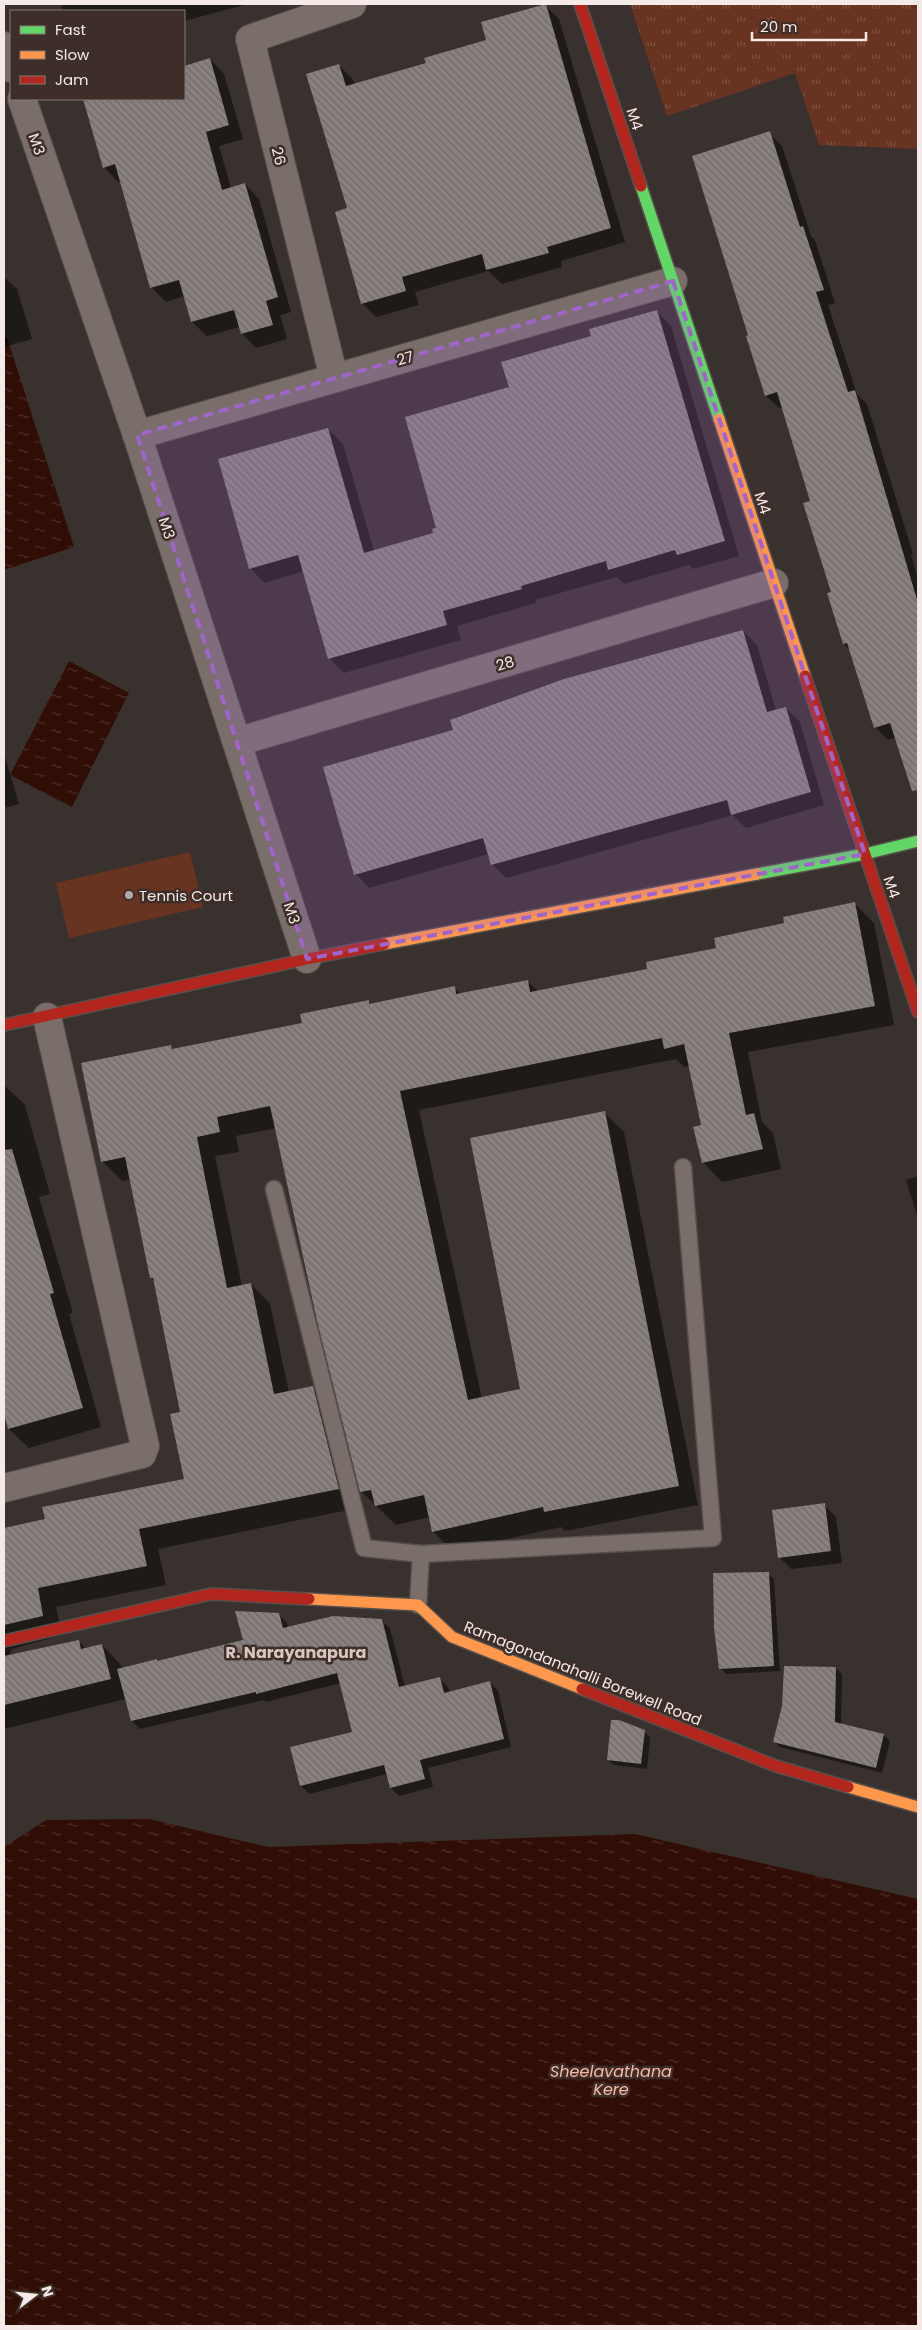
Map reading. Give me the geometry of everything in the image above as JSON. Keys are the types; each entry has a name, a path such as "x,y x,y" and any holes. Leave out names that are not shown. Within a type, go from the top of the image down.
{"street":[{"name":"26","path":"334,378 250,39 352,4"},
{"name":"M4","path":"580,4 918,1012"},
{"path":"4,46 10,65"},
{"name":"M3","path":"22,100 137,435 307,959"},
{"name":"27","path":"137,435 673,281"},
{"name":"28","path":"236,742 774,583"},
{"path":"4,1025 307,959 865,854 918,841"},
{"path":"4,1488 142,1454 145,1446 47,1017"},
{"path":"4,1641 211,1594 418,1605"},
{"name":"Ramagondanahalli Borewell Road","path":"418,1605 452,1637 776,1766 918,1807"}],"lane":[{"path":"274,1189 364,1548 422,1554 713,1538 683,1167"},
{"path":"418,1605 422,1554"}],"highlighted area":[{"path":"673,281 865,854 307,959 137,435"}],"green space":[{"path":"630,4 918,4 918,149 819,145 795,73 667,116"},
{"name":"Tennis Court","path":"190,852 203,907 69,938 56,883"}],"water":[{"path":"7,337 74,547 4,570 4,338"},
{"path":"69,661 129,693 72,807 10,775"},
{"name":"Sheelavathana Kere","path":"149,1819 268,1847 635,1834 918,1899 918,2326 4,2326 4,1847 46,1820"}],"building":[{"path":"546,4 611,228 547,247 549,253 486,270 482,254 402,277 406,291 361,304 335,212 347,208 306,74 339,64 346,86 426,63 424,58 486,40 481,22"},
{"path":"210,58 229,125 206,132 222,190 245,183 278,297 266,301 273,325 241,334 234,310 191,322 179,280 150,288 115,164 103,168 83,100 185,100 185,66"},
{"path":"770,131 800,227 803,226 824,290 816,292 848,392 855,390 918,603 918,790 912,791 890,723 874,728 847,643 843,644 827,593 831,592 803,503 810,501 777,392 765,396 692,156"},
{"path":"657,310 725,541 677,555 675,550 608,570 606,561 521,586 522,589 443,611 447,625 328,659 298,555 249,569 218,459 328,428 364,553 433,533 432,529 436,528 405,417 509,387 501,362 591,336 589,329"},
{"path":"743,630 767,712 786,707 811,792 731,815 727,800 491,865 483,838 354,875 323,767 453,730 450,720 564,679"},
{"path":"855,902 875,1006 729,1033 746,1115 754,1113 763,1149 702,1163 693,1127 701,1125 684,1044 664,1049 662,1038 400,1091 468,1400 520,1389 470,1138 605,1111 679,1486 544,1512 543,1507 432,1532 424,1495 375,1506 371,1490 360,1492 318,1325 270,1106 217,1117 220,1132 197,1137 227,1288 251,1283 274,1394 313,1386 339,1489 139,1529 147,1566 38,1588 43,1616 4,1625 4,1528 45,1519 42,1507 184,1479 170,1414 180,1412 153,1278 150,1278 125,1157 101,1162 81,1063 171,1045 172,1049 302,1023 300,1014 369,1000 369,1004 455,986 456,994 528,980 530,992 647,969 646,962 716,948 714,938 784,923 783,917"},
{"path":"12,1149 54,1293 50,1294 83,1408 8,1429 4,1414 4,1150"},
{"path":"825,1503 831,1551 778,1558 772,1510"},
{"path":"769,1572 774,1666 719,1669 714,1628 713,1573"},
{"path":"235,1611 279,1613 283,1628 333,1616 382,1619 399,1687 440,1677 444,1693 490,1681 504,1739 420,1760 425,1779 390,1788 384,1765 300,1786 290,1747 352,1732 337,1673 256,1694 256,1692 131,1721 117,1669 243,1640"},
{"path":"79,1640 81,1649 102,1644 111,1679 4,1705 4,1656"},
{"path":"784,1666 836,1667 835,1722 884,1734 876,1768 773,1742 782,1706"},
{"path":"611,1720 619,1720 645,1730 641,1764 607,1760"}],"traffic: fast":[{"path":"641,186 719,419"},
{"path":"757,874 865,854 918,841"}],"traffic: slow":[{"path":"719,419 805,676"},
{"path":"384,944 757,874"},
{"path":"309,1599 418,1605 452,1637 582,1689"},
{"path":"848,1787 918,1807"}],"traffic: jam":[{"path":"580,4 641,186"},
{"path":"805,676 918,1012"},
{"path":"4,1025 384,944"},
{"path":"4,1641 211,1594 309,1599"},
{"path":"582,1689 776,1766 848,1787"}],"place":[{"name":"Tennis Court","path":"129,895"}],"district":[{"name":"R. Narayanapura","path":"296,1652"}]}
